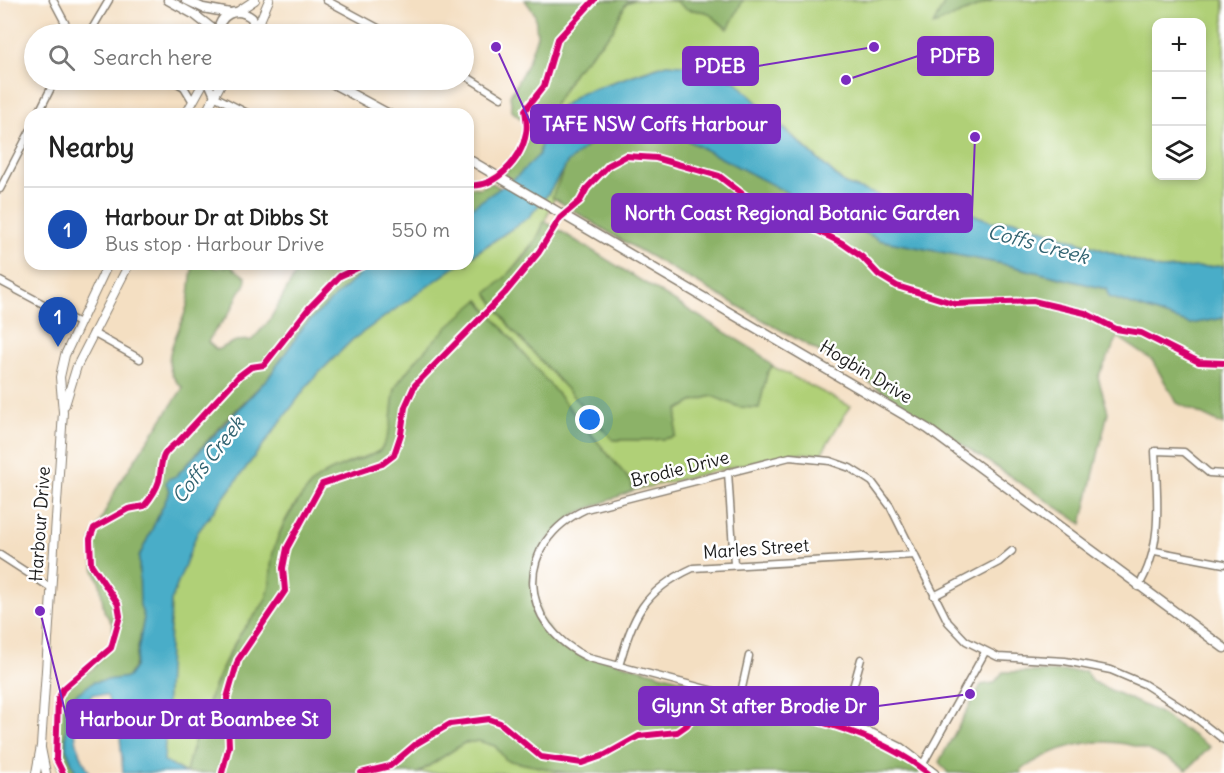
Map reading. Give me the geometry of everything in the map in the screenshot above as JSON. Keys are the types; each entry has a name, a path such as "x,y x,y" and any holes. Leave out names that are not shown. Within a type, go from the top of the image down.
{"main road":[{"path":"168,0 206,24"},
{"path":"186,0 207,10 248,15 253,24"},
{"path":"220,24 233,12"},
{"path":"345,90 378,108"},
{"name":"Hogbin Drive","path":"474,162 928,429 1054,520 1138,587 1224,648"}],"street":[{"path":"53,0 64,24"},
{"path":"57,0 58,14"},
{"path":"95,24 109,0"},
{"path":"233,12 255,0"},
{"path":"261,24 269,0"},
{"path":"326,0 370,24"},
{"path":"474,81 501,98"},
{"path":"41,108 51,90"},
{"path":"186,90 193,102"},
{"path":"190,108 200,90"},
{"path":"211,90 214,96 237,108"},
{"path":"208,108 217,90"},
{"path":"0,189 24,143"},
{"name":"Harbour Drive","path":"36,773 41,746 63,412 60,377 65,355 105,270"},
{"name":"Harbour Drive","path":"63,412 71,380 126,270"},
{"path":"0,281 79,323"},
{"path":"93,333 140,359"},
{"path":"1138,587 1155,551 1157,503 1155,451 1184,452 1209,473 1224,474"},
{"name":"Brodie Drive","path":"935,773 924,762 888,740 843,723 589,658 572,650 556,639 542,619 534,597 534,574 545,543 565,520 586,509 790,457 830,461 850,468 872,482 890,506 934,596 948,622 959,636 985,652 1007,658 1051,660 1111,670 1144,684 1191,714 1224,740"},
{"path":"728,472 734,564"},
{"path":"934,596 999,562 1012,551"},
{"path":"1155,551 1224,564"},
{"path":"0,555 51,588"},
{"name":"Marles Street","path":"619,666 628,632 638,611 653,591 670,578 693,568 915,555"},
{"path":"924,762 985,652"},
{"path":"740,697 749,656"},
{"path":"843,723 861,659"},
{"name":"Harbour Drive","path":"41,746 46,773"}],"green space":[{"path":"525,0 634,0 626,3 613,30 574,72 545,120 540,155 513,180 502,174 522,150 531,120 520,118 512,111 510,96 527,64 537,36 535,14"},
{"path":"634,0 676,1 686,9 707,12 727,29 743,0 946,0 934,24 993,0 1224,0 1224,266 1160,269 1014,220 993,222 965,211 901,203 845,184 756,102 707,67 666,64 580,93 545,120 574,72 613,30 626,3"},
{"path":"667,0 743,0 728,29 707,12 686,9 676,1"},
{"path":"946,0 993,0 933,25"},
{"path":"598,137 683,138 879,240 1003,264 1106,289 1109,297 1190,324 1224,318 1224,425 1177,403 1152,360 1118,337 1098,377 1108,412 1082,524 841,364 616,237 552,197 567,163"},
{"path":"567,163 543,227 535,241 506,278 487,293 510,327 613,440 654,440 675,436 678,410 694,401 713,396 739,407 759,408 767,374 772,366 850,406 821,454 791,453 632,491 632,483 479,300 396,387 393,420 388,438 379,453 342,466 325,476 298,501 287,517 273,555 267,597 239,636 223,666 201,722 186,773 164,761 171,601 197,533 311,381 352,340 451,270 474,270 474,255 529,217 548,194"},
{"path":"492,183 501,188 474,206 474,188 480,188"},
{"path":"544,221 759,353 772,366 767,374 759,408 739,407 712,396 694,401 678,410 675,436 654,440 613,440 510,327 487,293 529,252"},
{"path":"192,270 236,270 246,277 245,286 208,342 217,350 236,341 252,340 269,321 298,270 365,270 305,326 269,377 223,423 168,486 170,491 139,557 140,605 144,618 134,667 128,677 94,682 66,701 66,748 76,773 60,773 57,753 60,698 64,690 94,668 110,645 113,632 113,625 104,611 100,584 94,570 92,539 118,485 183,388 174,378 169,359 187,306"},
{"path":"479,300 632,483 632,491 573,515 545,543 534,574 541,619 556,639 571,650 843,723 901,747 920,768 919,773 567,773 506,760 495,746 479,741 464,743 418,773 186,773 201,722 230,652 267,595 276,544 293,509 318,479 338,467 370,456 381,449 390,427 393,397 397,384 433,342"},
{"path":"1086,671 1091,681 1160,713 1210,747 1187,770 1145,749 1104,742 1063,749 1021,770 1022,773 948,773 939,762 981,685 994,683 1003,672"},
{"path":"479,741 495,746 507,760 567,773 418,773 464,743"}],"water":[{"name":"Coffs Creek","path":"667,64 707,67 737,82 772,118 845,184 901,203 965,211 993,222 1014,220 1159,269 1224,266 1224,318 1190,324 1109,297 1106,289 1003,264 879,240 827,209 809,204 683,138 598,137 567,163 548,194 529,217 474,254 474,206 515,178 539,155 545,120 580,93"},
{"name":"Coffs Creek","path":"365,270 451,270 352,340 311,381 197,533 171,601 164,761 185,773 123,773 120,736 111,717 107,696 93,694 79,714 75,732 79,751 90,773 76,773 66,748 66,701 94,682 128,677 135,667 144,618 140,605 139,557 170,491 166,483 168,479 176,476 269,377 304,326"}],"cycle path":[{"path":"474,185 497,177 506,170 519,153 526,133 525,110 544,86 558,39 594,0"},
{"path":"222,773 229,746 227,698 238,660 285,591 283,568 287,548 322,484 382,464 394,455 401,434 405,407 415,385 505,293 539,252 560,218 580,201 587,188 609,165 626,156 656,158 719,176 770,215 816,230 842,243 862,257 879,275 897,286 956,304 1033,301 1085,313 1116,329 1141,333 1199,362 1224,363"},
{"path":"63,773 56,759 58,699 63,689 111,648 120,616 118,604 91,564 90,539 94,528 128,509 144,506 158,485 164,455 168,450 239,376 251,367 264,365 309,308 340,276 353,270"},
{"path":"361,773 390,766 416,744 450,724 489,719 500,723 541,757 582,763 605,755 639,736 677,732 687,725 702,702 713,696 853,732 879,743 928,773"}],"place":[{"name":"TAFE NSW Coffs Harbour","path":"496,47"},
{"name":"PDEB","path":"874,47"},
{"name":"PDFB","path":"846,80"},
{"name":"North Coast Regional Botanic Garden","path":"975,137"},
{"name":"Harbour Dr at Dibbs St","path":"58,347"},
{"name":"Harbour Dr at Boambee St","path":"40,611"},
{"name":"Glynn St after Brodie Dr","path":"970,694"}]}
